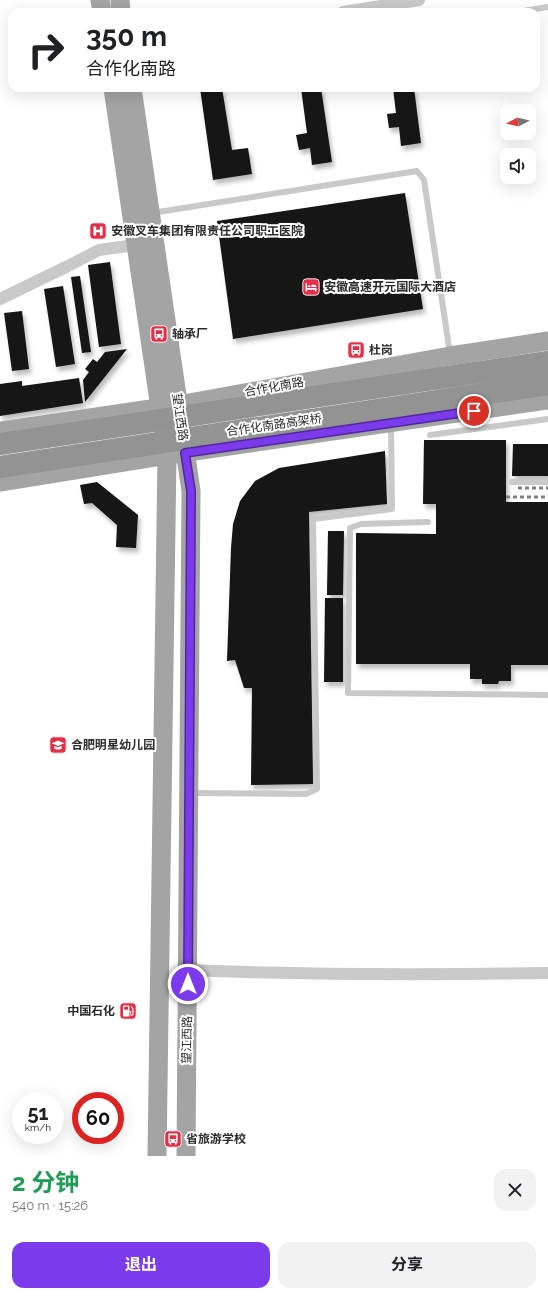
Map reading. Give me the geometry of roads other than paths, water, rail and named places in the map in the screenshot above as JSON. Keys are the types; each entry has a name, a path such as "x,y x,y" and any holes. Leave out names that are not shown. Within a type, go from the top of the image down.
{"highway":[{"name":"合作化南路高架桥","path":"0,444 548,362"},
{"name":"合作化南路高架桥","path":"0,467 548,384"}],"main road":[{"name":"望江西路","path":"113,92 141,214 178,405 157,1156"},
{"name":"望江西路","path":"132,92 141,214 135,245 160,408 191,491 186,1156"},
{"name":"合作化南路","path":"0,431 160,408 450,356 548,341"},
{"path":"0,482 176,454 548,400"}],"street":[{"path":"369,8 420,0"},
{"path":"0,299 99,250 135,245"},
{"path":"188,970 271,974 396,975 548,973"}],"lane":[{"path":"141,214 417,171 424,180 450,356"},
{"path":"430,435 548,419"},
{"path":"188,793 306,794 317,789 313,519 392,509 391,423"},
{"path":"512,482 548,482"},
{"path":"428,522 361,524 350,528 348,693 548,695"}],"railway":[{"path":"518,488 548,488"},
{"path":"506,497 548,497"}],"place":[{"name":"安徽叉车集团有限责任公司职工医院","path":"98,231"},
{"name":"安徽高速开元国际大酒店","path":"311,287"},
{"name":"轴承厂","path":"159,334"},
{"name":"杜岗","path":"356,350"},
{"name":"合肥明星幼儿园","path":"58,745"},
{"name":"中国石化","path":"128,1011"},
{"name":"省旅游学校","path":"173,1139"}]}
